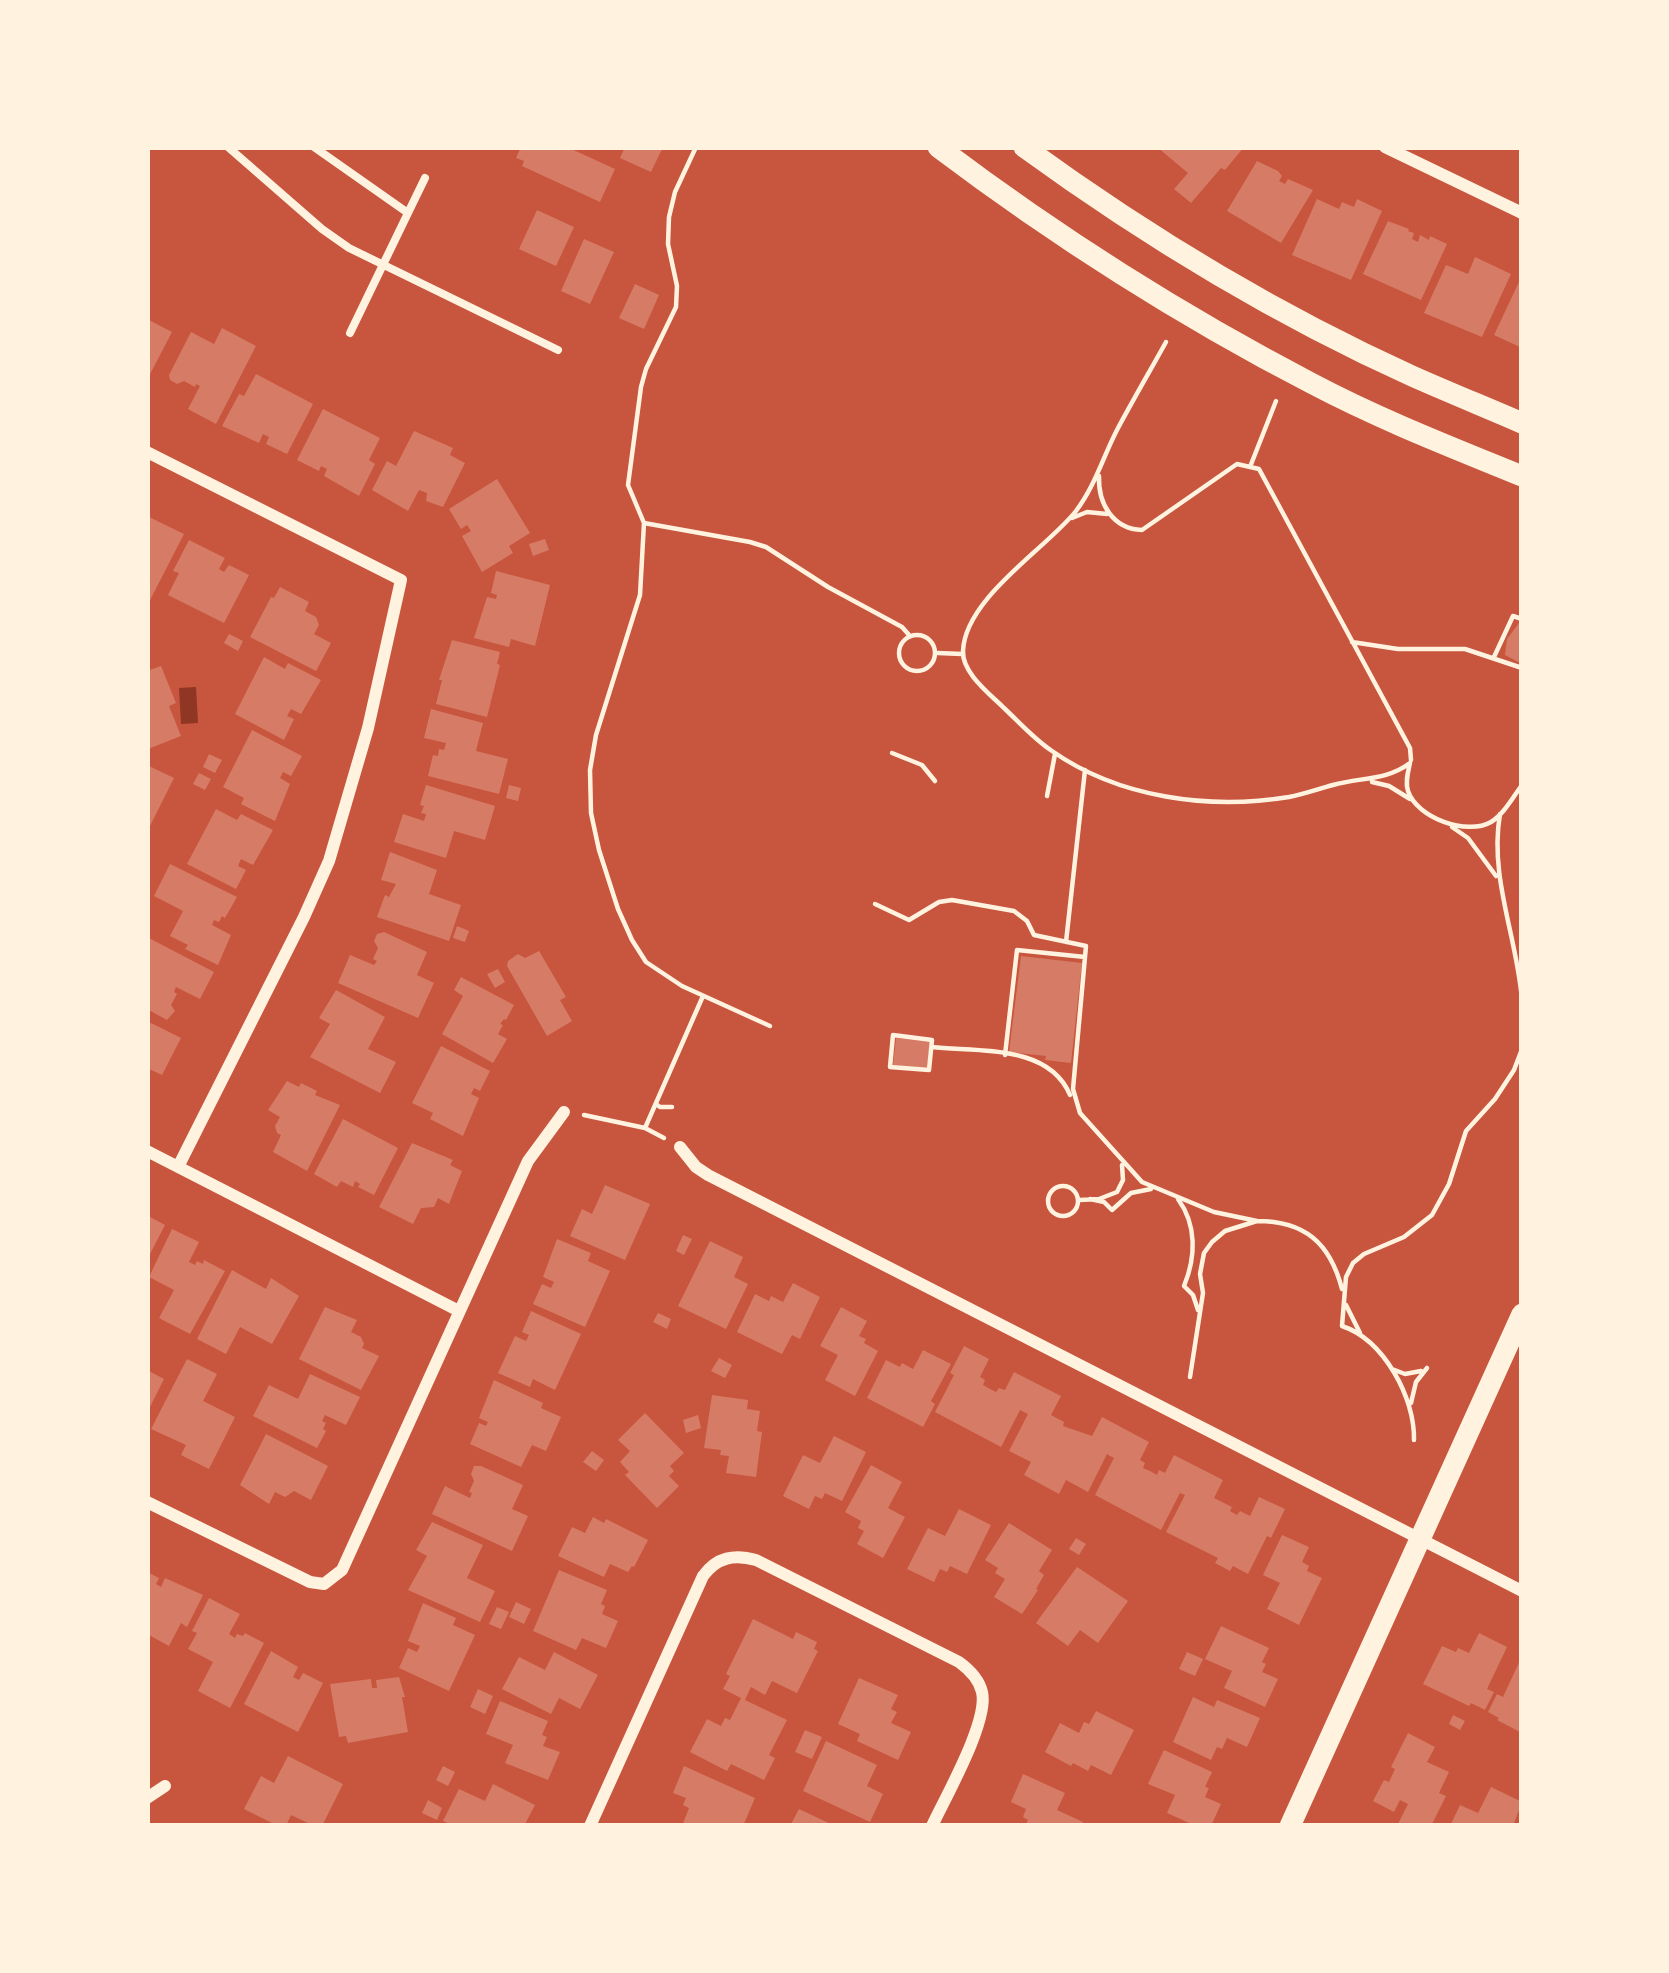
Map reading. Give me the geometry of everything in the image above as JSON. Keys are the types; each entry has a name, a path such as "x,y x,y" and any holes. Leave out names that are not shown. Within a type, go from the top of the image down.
{"street":[{"path":"938,147 1101,263 1216,332 1315,386 1522,476"},
{"path":"1024,147 1161,241 1263,300 1411,376 1522,422"},
{"path":"1384,147 1522,213"},
{"path":"147,452 401,580 368,728 329,861 178,1167"},
{"path":"147,1502 296,1577 324,1583 334,1579 528,1161 564,1112"},
{"path":"680,1147 708,1175 1522,1591"},
{"path":"147,1151 459,1311"},
{"path":"1290,1826 1522,1314"},
{"path":"590,1826 703,1576 716,1562 736,1556 756,1561 959,1662 974,1675 982,1690 982,1715 932,1826"},
{"path":"147,1798 165,1786"}],"lane":[{"path":"228,147 349,248 558,350"},
{"path":"314,147 408,213"},
{"path":"350,333 425,178"}],"path":[{"path":"696,147 675,192 670,217 668,244 678,298 643,378 628,485 644,523 642,582 592,754 591,813 618,909 638,951 654,969 770,1026"},
{"path":"1166,342 1086,496 995,591 969,630 964,662 977,681 1056,754 1143,792 1252,801 1386,776 1410,763"},
{"path":"1250,467 1276,401"},
{"path":"1067,521 1094,511 1132,530 1142,530 1237,464 1259,469 1410,748 1407,786 1415,803"},
{"path":"1100,470 1100,494 1114,519"},
{"path":"644,523 766,547 910,636 927,638 935,653 932,664 923,670 905,667 899,650 910,636"},
{"path":"1494,657 1513,616 1522,619"},
{"path":"1352,642 1398,650 1449,647 1478,651 1522,668"},
{"path":"935,653 962,654"},
{"path":"892,753 922,765 935,781"},
{"path":"1047,796 1056,754"},
{"path":"1066,942 1085,770"},
{"path":"1361,780 1388,786 1468,838 1499,881"},
{"path":"1448,824 1473,828 1486,824 1501,814 1522,785"},
{"path":"1501,814 1499,881 1522,1000"},
{"path":"875,904 909,920 939,902 952,900 1014,911 1034,935 1086,946 1073,1081 1076,1106"},
{"path":"1005,1054 1017,950 1085,957"},
{"path":"564,1112 645,1128 703,996"},
{"path":"893,1035 932,1040 932,1047 929,1070 890,1066 893,1035"},
{"path":"932,1047 1031,1059 1055,1071 1076,1106 1142,1182 1214,1212 1294,1226 1322,1245 1334,1264 1344,1300 1364,1337 1400,1384 1412,1415"},
{"path":"1364,1337 1342,1326 1346,1277 1358,1258 1405,1237 1432,1215 1449,1184 1466,1131 1508,1079 1522,1049"},
{"path":"657,1098 658,1106 672,1107"},
{"path":"1078,1200 1108,1196 1119,1189 1124,1175 1120,1160"},
{"path":"1064,1186 1078,1200 1074,1211 1065,1215 1055,1213 1048,1200 1055,1188 1064,1186"},
{"path":"1090,1199 1112,1210 1138,1190 1167,1192 1179,1201 1189,1219 1193,1256 1184,1286 1196,1302 1198,1318"},
{"path":"1190,1377 1204,1253 1225,1232 1257,1221"},
{"path":"1389,1367 1405,1374 1426,1368 1413,1389 1414,1441"}],"shaded area":[{"path":"196,687 198,723 181,724 179,688"}],"building":[{"path":"521,147 567,147 615,169 600,202 522,166 524,161 516,158"},
{"path":"625,147 663,147 651,172 620,158"},
{"path":"1157,147 1244,147 1191,203 1174,189 1188,173"},
{"path":"1257,161 1278,171 1279,181 1285,184 1288,179 1313,190 1281,243 1227,211"},
{"path":"1317,199 1339,209 1342,202 1354,207 1357,199 1382,211 1351,280 1292,255"},
{"path":"537,210 574,227 556,266 519,249"},
{"path":"1388,221 1409,229 1418,242 1420,235 1447,244 1421,300 1363,274"},
{"path":"584,239 614,252 590,304 561,291"},
{"path":"1475,257 1511,274 1482,337 1424,313 1446,265 1468,274"},
{"path":"1519,282 1522,284 1522,348 1494,335"},
{"path":"635,284 659,295 644,329 619,318"},
{"path":"147,319 172,332 147,380"},
{"path":"222,328 256,346 216,424 188,409 200,386 177,384 169,375 191,332 214,344"},
{"path":"256,374 313,404 287,454 266,444 269,437 263,434 259,443 222,426"},
{"path":"323,409 380,438 369,460 375,464 359,496 324,476 327,469 321,466 319,471 297,460"},
{"path":"414,431 453,448 450,455 465,463 443,507 426,501 427,493 419,490 408,511 372,490 387,461 396,466"},
{"path":"497,479 530,533 509,546 513,553 482,572 462,536 471,531 467,525 461,529 449,509"},
{"path":"147,516 184,534 147,606"},
{"path":"545,539 549,550 533,556 529,544"},
{"path":"189,540 225,558 219,569 224,572 229,565 249,575 224,623 168,595 179,573 173,571"},
{"path":"496,571 550,585 535,646 511,639 509,647 474,638 487,597 496,599 491,593"},
{"path":"280,587 309,602 305,611 319,625 314,634 331,643 316,671 250,637"},
{"path":"1519,623 1522,664 1505,655 1507,639"},
{"path":"229,634 243,641 238,651 224,643"},
{"path":"452,640 500,652 487,717 436,704"},
{"path":"264,657 321,680 301,714 291,709 287,716 294,719 284,740 235,714"},
{"path":"161,666 176,703 169,706 181,736 148,749 147,671"},
{"path":"431,709 483,723 476,751 508,759 499,794 428,776 433,755 438,756 446,743 424,738"},
{"path":"252,730 302,756 291,776 283,772 280,778 290,784 275,821 241,804 244,798 223,787"},
{"path":"209,754 222,760 215,773 203,767"},
{"path":"147,765 174,778 147,832"},
{"path":"199,773 211,779 205,790 193,784"},
{"path":"426,785 495,806 485,840 454,831 446,858 394,842 403,814 424,821 424,806 420,805"},
{"path":"509,785 521,788 518,801 506,798"},
{"path":"216,809 237,820 241,814 273,830 253,865 241,859 238,866 246,870 236,889 187,864"},
{"path":"390,852 437,870 429,894 461,905 449,941 377,917 385,895 389,897 396,884 381,880"},
{"path":"170,864 237,897 225,918 212,925 231,935 218,965 170,936 183,911 154,896"},
{"path":"457,926 469,931 465,942 453,938"},
{"path":"384,932 427,952 417,975 434,983 418,1018 338,983 350,955 374,965 378,948 374,941"},
{"path":"147,937 214,972 200,999 176,987 171,1005 175,1011 167,1020 147,1009"},
{"path":"539,951 566,997 560,1000 572,1021 547,1036 507,966 518,954 525,958"},
{"path":"1021,956 1082,963 1071,1063 1009,1052"},
{"path":"498,969 505,982 495,988 487,974"},
{"path":"461,977 514,1005 500,1024 498,1034 507,1039 493,1063 442,1034 463,996 454,990"},
{"path":"336,990 385,1017 368,1049 396,1062 380,1093 310,1057 330,1024 319,1018"},
{"path":"147,1024 181,1038 162,1075 147,1068"},
{"path":"896,1038 930,1042 927,1068 893,1065"},
{"path":"441,1046 490,1071 480,1091 474,1088 471,1094 479,1098 463,1136 430,1119 433,1113 412,1103"},
{"path":"287,1081 299,1087 301,1083 340,1105 307,1171 273,1152 281,1135 275,1126 280,1117 268,1110"},
{"path":"343,1119 398,1148 374,1195 355,1181 353,1187 341,1181 337,1187 314,1174"},
{"path":"412,1143 453,1160 450,1165 462,1171 449,1204 438,1198 434,1207 421,1208 413,1224 379,1207"},
{"path":"605,1185 650,1204 625,1260 570,1236 582,1209 592,1214"},
{"path":"147,1218 165,1225 147,1260"},
{"path":"172,1229 199,1242 189,1262 203,1264 204,1260 225,1271 190,1334 159,1318 174,1290 149,1277"},
{"path":"683,1235 692,1239 684,1255 676,1251"},
{"path":"557,1239 591,1253 588,1261 610,1271 585,1327 533,1304 542,1284 551,1288 554,1282 543,1277"},
{"path":"710,1241 743,1257 734,1277 748,1284 726,1329 678,1306"},
{"path":"232,1270 266,1289 271,1278 299,1296 272,1344 240,1327 226,1354 197,1339"},
{"path":"793,1283 820,1297 800,1339 792,1335 782,1354 737,1332 755,1294 783,1302"},
{"path":"325,1307 357,1320 351,1332 361,1337 362,1348 379,1356 361,1390 299,1359"},
{"path":"841,1307 867,1321 859,1336 878,1351 855,1396 825,1380 838,1355 820,1346"},
{"path":"531,1311 581,1334 555,1390 533,1379 530,1387 498,1373 515,1336 526,1341 529,1335 522,1332"},
{"path":"658,1313 671,1319 667,1329 653,1322"},
{"path":"964,1346 989,1359 980,1377 990,1389 1005,1390 1014,1372 1061,1396 1051,1415 1064,1422 1063,1426 1092,1436 1102,1417 1149,1442 1140,1460 1145,1463 1143,1468 1157,1475 1159,1470 1165,1473 1174,1455 1223,1480 1214,1498 1237,1515 1240,1511 1250,1516 1259,1497 1285,1509 1248,1574 1233,1566 1230,1571 1215,1563 1218,1558 1166,1532 1185,1495 1180,1493 1161,1530 1095,1495 1114,1458 1107,1454 1088,1492 1066,1480 1059,1494 1024,1475 1031,1462 1009,1451 1028,1414 1020,1410 1001,1447 935,1412"},
{"path":"923,1350 951,1364 923,1427 867,1398 886,1360 913,1369"},
{"path":"719,1358 732,1365 725,1378 711,1371"},
{"path":"187,1359 217,1374 203,1401 235,1417 209,1469 181,1455 186,1445 151,1429"},
{"path":"147,1370 164,1379 147,1413"},
{"path":"310,1374 360,1397 346,1425 325,1415 326,1431 317,1448 253,1416 269,1385 298,1399"},
{"path":"494,1380 561,1417 546,1451 532,1445 521,1467 470,1444 479,1423 486,1426 488,1422 479,1418"},
{"path":"712,1395 748,1400 747,1409 760,1411 756,1477 726,1473 729,1456 704,1448"},
{"path":"645,1413 684,1453 670,1466 674,1471 669,1476 679,1486 657,1508 625,1475 629,1472 620,1462 630,1451 618,1440"},
{"path":"698,1415 701,1428 686,1433 683,1420"},
{"path":"266,1434 328,1466 311,1500 294,1491 285,1497 275,1492 269,1504 240,1485"},
{"path":"834,1436 866,1452 842,1501 825,1493 822,1499 815,1496 809,1509 783,1496 803,1455 820,1463"},
{"path":"592,1451 604,1460 596,1471 583,1462"},
{"path":"871,1465 902,1482 888,1508 905,1517 883,1558 857,1544 864,1531 858,1528 861,1521 845,1512"},
{"path":"474,1466 523,1485 512,1509 528,1516 512,1551 432,1514 445,1486 470,1498"},
{"path":"959,1509 991,1525 967,1574 950,1566 947,1572 940,1569 934,1582 907,1569 928,1528 945,1536"},
{"path":"593,1517 648,1540 628,1572 610,1564 604,1577 558,1556 572,1527 585,1533"},
{"path":"432,1522 483,1545 467,1578 495,1591 480,1622 408,1590 427,1556 416,1550"},
{"path":"1009,1523 1052,1550 1039,1571 1044,1575 1038,1590 1022,1614 994,1597 1005,1579 985,1560"},
{"path":"1282,1535 1309,1547 1302,1562 1309,1566 1307,1571 1322,1578 1299,1625 1267,1609 1280,1583 1263,1575"},
{"path":"1076,1538 1086,1544 1079,1555 1069,1549"},
{"path":"1077,1567 1128,1601 1098,1643 1080,1630 1068,1646 1036,1623"},
{"path":"559,1570 607,1590 602,1614 618,1621 606,1648 582,1638 576,1650 533,1631"},
{"path":"147,1572 159,1578 156,1584 161,1587 165,1578 203,1595 187,1627 181,1623 169,1646 147,1634"},
{"path":"209,1598 240,1614 229,1634 235,1638 245,1633 264,1643 230,1708 198,1691 213,1662 188,1649"},
{"path":"516,1602 531,1609 524,1624 509,1617"},
{"path":"423,1603 456,1618 453,1625 475,1635 449,1691 399,1668 408,1648 417,1652 420,1646 408,1641"},
{"path":"497,1607 509,1612 501,1629 489,1624"},
{"path":"753,1619 793,1639 796,1632 817,1642 814,1649 818,1651 797,1693 772,1681 765,1695 751,1687 745,1700 787,1720 769,1755 775,1758 764,1780 731,1764 727,1771 690,1752 707,1719 721,1726 725,1718 730,1720 741,1698 723,1689"},
{"path":"1221,1626 1269,1648 1262,1672 1278,1679 1265,1707 1224,1688 1232,1671 1205,1659"},
{"path":"1479,1633 1507,1647 1487,1689 1494,1692 1485,1710 1423,1684 1442,1646 1469,1653"},
{"path":"271,1651 298,1667 293,1677 299,1680 303,1673 323,1683 298,1732 244,1704"},
{"path":"554,1652 598,1675 580,1709 559,1698 551,1714 502,1689 519,1657 545,1670"},
{"path":"1187,1652 1203,1659 1195,1676 1179,1669"},
{"path":"1522,1656 1522,1733 1488,1712 1497,1694 1503,1697"},
{"path":"399,1677 408,1732 348,1743 346,1736 339,1737 330,1684 371,1679 372,1688 377,1688 376,1680"},
{"path":"859,1678 898,1695 891,1723 911,1732 898,1760 857,1741 860,1734 838,1724"},
{"path":"478,1689 493,1696 485,1714 470,1707"},
{"path":"1193,1697 1214,1707 1217,1700 1260,1718 1247,1747 1227,1738 1211,1760 1173,1742"},
{"path":"500,1701 548,1721 543,1746 560,1752 548,1780 505,1763 513,1745 486,1734"},
{"path":"1096,1711 1134,1730 1111,1775 1091,1765 1088,1771 1071,1766 1045,1752 1060,1723 1079,1733"},
{"path":"1453,1715 1465,1721 1460,1730 1449,1724"},
{"path":"805,1730 822,1737 812,1759 795,1752"},
{"path":"1408,1733 1435,1747 1427,1762 1449,1772 1439,1793 1446,1796 1431,1826 1398,1824 1408,1804 1400,1800 1394,1812 1373,1801 1384,1780 1389,1782"},
{"path":"826,1741 877,1765 867,1786 883,1794 870,1822 803,1791"},
{"path":"1164,1750 1212,1772 1205,1797 1221,1804 1211,1826 1196,1826 1167,1813 1175,1795 1148,1784"},
{"path":"288,1756 343,1784 322,1826 291,1815 286,1826 278,1826 244,1809 261,1776 274,1783"},
{"path":"443,1766 455,1772 448,1786 436,1780"},
{"path":"684,1766 755,1798 743,1826 682,1826 689,1808 683,1805 686,1798 673,1793"},
{"path":"1023,1774 1065,1793 1057,1810 1083,1822 1081,1826 1025,1826 1026,1809 1011,1802"},
{"path":"493,1784 535,1805 524,1826 455,1826 443,1821 459,1789 485,1801"},
{"path":"1491,1787 1522,1802 1513,1826 1450,1826 1460,1805 1478,1813"},
{"path":"428,1800 442,1808 437,1820 422,1813"},
{"path":"799,1809 835,1826 790,1826"}]}
